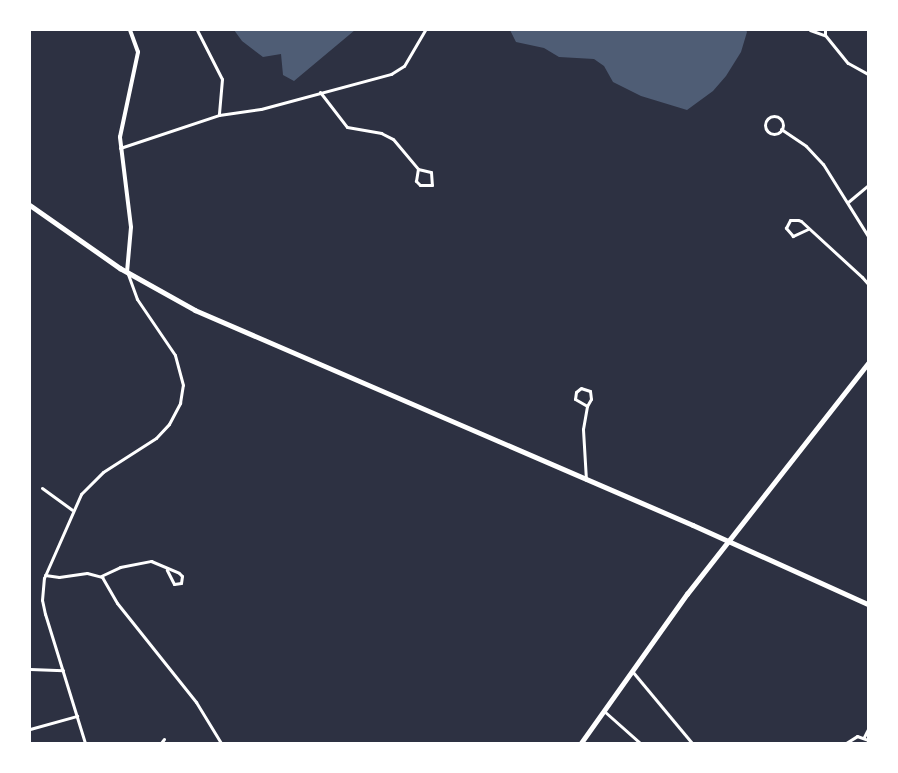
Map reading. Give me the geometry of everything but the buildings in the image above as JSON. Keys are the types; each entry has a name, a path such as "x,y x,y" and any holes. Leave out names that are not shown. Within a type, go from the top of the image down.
{"main road":[{"path":"30,205 127,272 195,310 868,604"},
{"path":"581,743 632,670 727,542 868,363"}],"street":[{"path":"85,743 42,600 45,575 72,510 91,483 156,438 169,424 180,403 183,385 180,367 138,299 127,272 131,227 120,148 122,117 138,52 130,30"},
{"path":"198,30 222,79 219,115"},
{"path":"120,148 219,115 261,109 391,74 404,66 425,30"},
{"path":"810,30 825,35"},
{"path":"824,30 825,35 848,63 868,74"},
{"path":"320,92 346,128 381,133 393,140 418,169 431,172 432,185 420,185 416,182 418,169"},
{"path":"770,117 778,117 782,121 781,129 771,133 765,126 766,121 770,117"},
{"path":"781,129 815,154 848,202 868,236"},
{"path":"848,202 868,185"},
{"path":"808,228 796,236 786,230 793,219 808,228 868,284"},
{"path":"586,481 583,436 587,406 591,394 581,388 576,392 575,399 587,406"},
{"path":"42,488 72,510"},
{"path":"45,575 59,577 87,573 100,576 120,567 143,561 158,562 167,570 174,584 181,583 182,576 179,573 167,570"},
{"path":"100,576 196,702 222,743"},
{"path":"30,669 64,670"},
{"path":"632,670 692,743"},
{"path":"604,710 640,743"},
{"path":"30,729 78,716"},
{"path":"864,737 868,729"},
{"path":"846,743 857,736 868,740"},
{"path":"161,743 164,739"}],"water":[{"path":"234,30 355,30 294,81 283,75 281,54 263,57 242,41"},
{"path":"510,30 746,30 747,32 741,52 726,76 713,91 687,110 641,96 613,82 604,66 594,59 559,57 544,48 516,42"}]}
